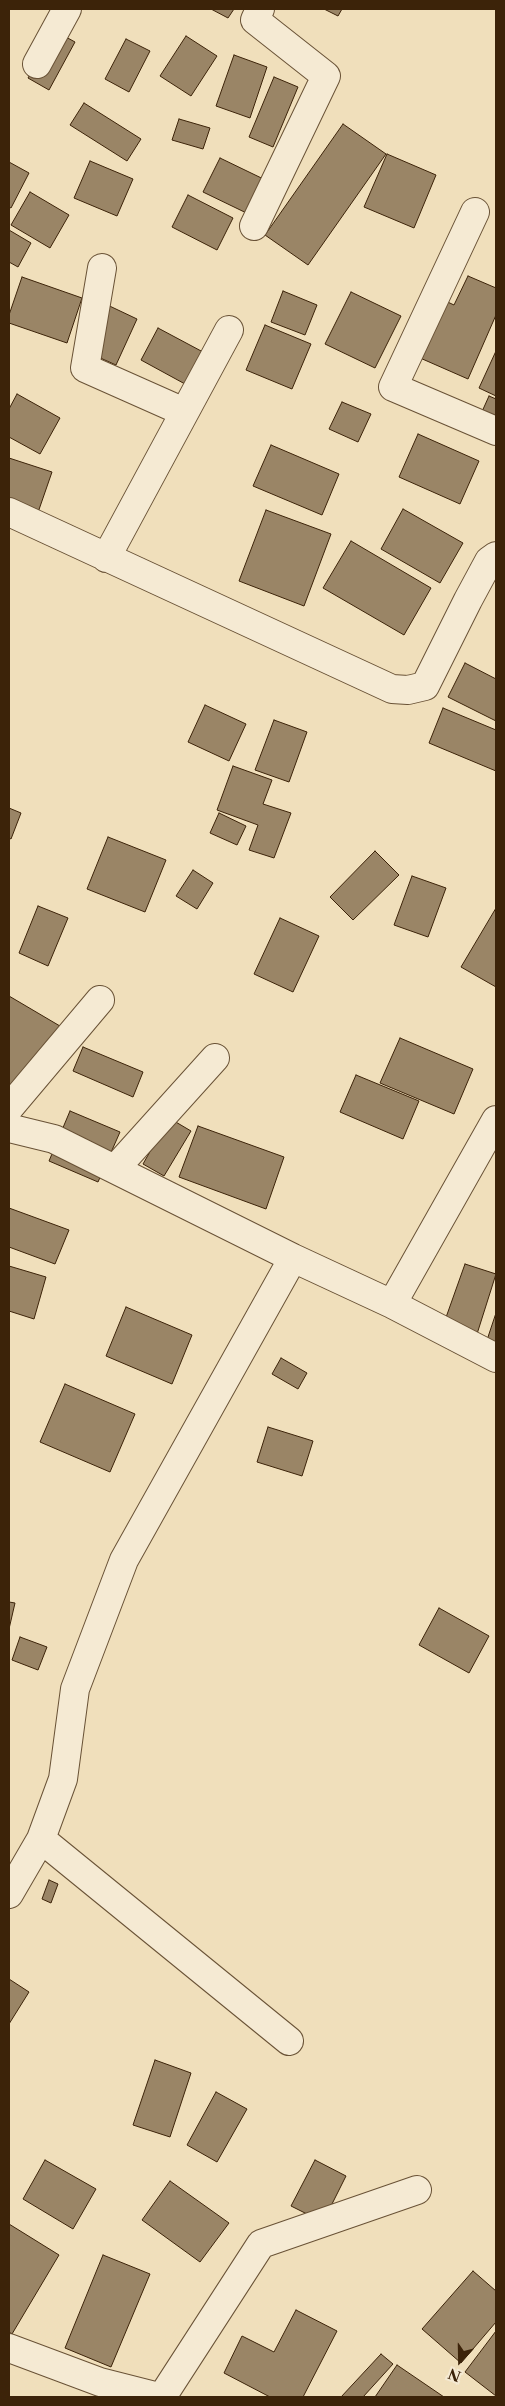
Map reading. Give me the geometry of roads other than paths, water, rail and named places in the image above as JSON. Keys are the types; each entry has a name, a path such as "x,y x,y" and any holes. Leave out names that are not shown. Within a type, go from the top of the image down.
{"street":[{"path":"37,64 67,9"},
{"path":"254,226 326,76 254,20 260,9"},
{"path":"475,212 393,387 496,431"},
{"path":"102,268 85,368 184,412"},
{"path":"106,558 229,330"},
{"path":"9,512 392,689 408,690 425,686 494,555"},
{"path":"9,1108 100,1000"},
{"path":"115,1169 215,1058"},
{"path":"392,1304 496,1120"},
{"path":"9,1128 54,1139 293,1258 392,1304 496,1358"},
{"path":"9,1894 42,1839 63,1779 75,1689 124,1560 293,1258"},
{"path":"42,1839 288,2041"},
{"path":"9,2348 100,2382 160,2397 261,2244 418,2190"}]}
